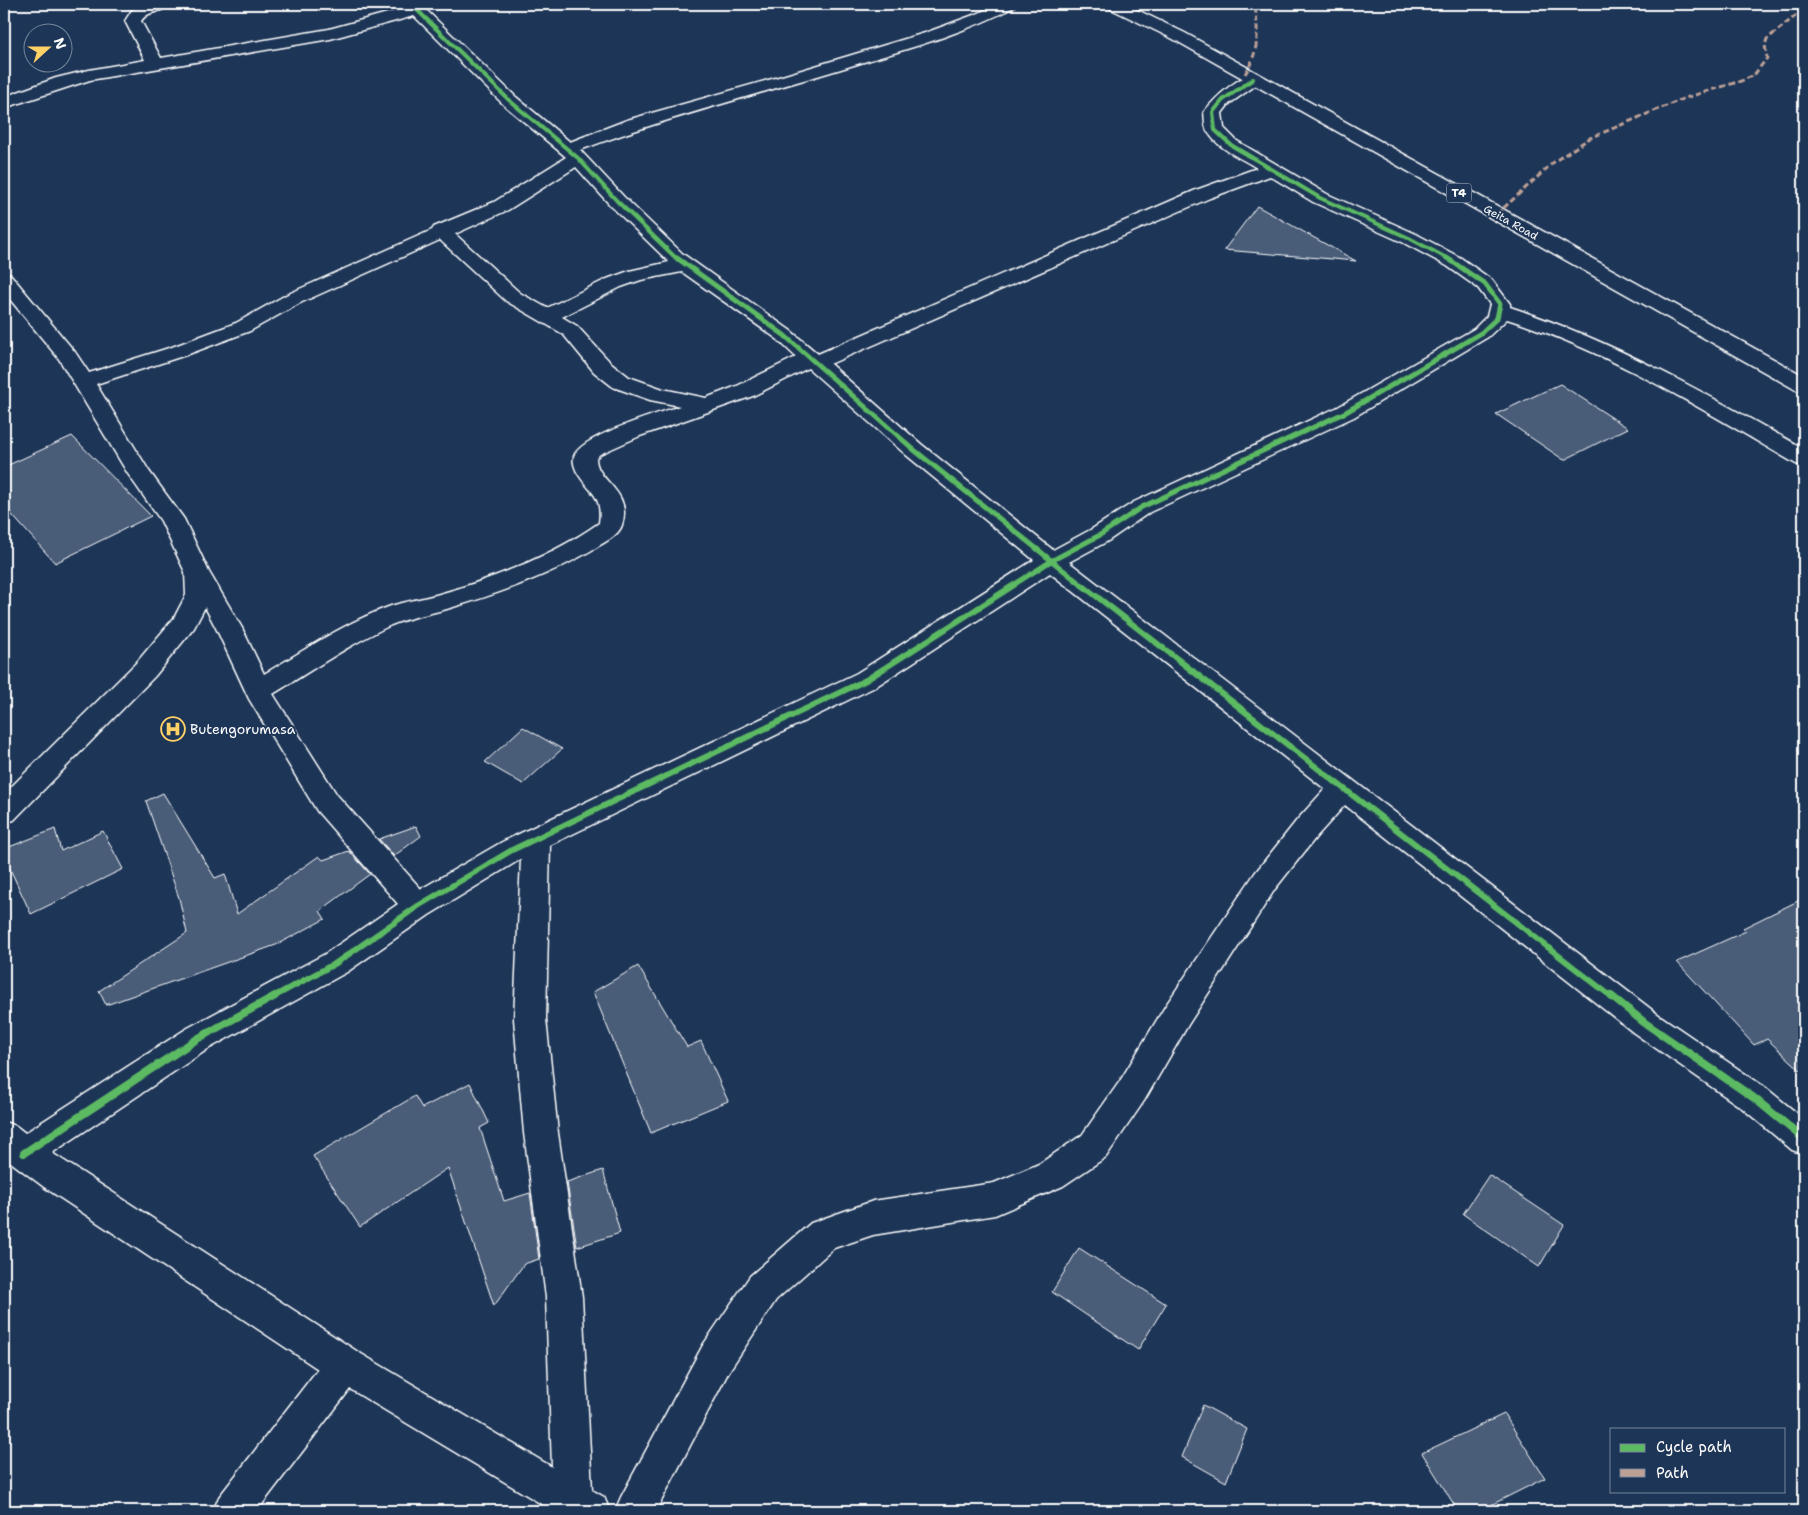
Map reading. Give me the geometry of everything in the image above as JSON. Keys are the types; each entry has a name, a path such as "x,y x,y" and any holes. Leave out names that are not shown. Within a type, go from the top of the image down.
{"main road":[{"path":"154,63 151,50 140,37 133,22 136,8 164,4"},
{"name":"Geita Road","path":"1113,4 1179,36 1804,385"},
{"path":"4,103 89,74 330,34 416,6 510,102 572,154 617,201 686,265 784,336 913,449 1051,561 1645,1023 1754,1098 1804,1139"},
{"path":"84,381 171,354 243,327 293,298 501,206 572,154 632,124 778,84 931,36 998,6"},
{"path":"582,1506 345,1365 56,1176 14,1145 197,1038 336,963 418,906 512,850 866,680 1051,561 1100,535 1142,507 1346,412 1482,333 1497,318 1500,304 1485,284 1454,262 1409,238 1320,198 1231,146 1215,130 1213,112 1223,100 1253,79"},
{"path":"258,690 375,623 402,612 444,601 513,576 572,552 591,542 610,526 612,506 608,494 590,475 585,466 585,456 587,452 609,440 744,392 812,360 1203,194 1272,169"},
{"path":"442,231 513,297 570,330 591,355 622,382 658,395 707,404"},
{"path":"548,316 614,283 636,275 686,265"},
{"path":"4,279 68,356 140,474 172,518 197,572 229,628 258,690 327,803 418,906"},
{"path":"1499,310 1552,328 1606,352 1720,411 1804,459"},
{"path":"4,812 146,669 185,622 198,594 197,572"},
{"path":"635,1511 716,1358 762,1288 823,1234 873,1218 995,1199 1051,1175 1094,1146 1132,1090 1176,1015 1264,881 1307,828 1344,787"},
{"path":"536,838 530,1019 541,1133 564,1297 582,1506"},
{"path":"233,1511 345,1365"}],"building":[{"path":"1257,206 1356,261 1224,250"},
{"path":"1560,384 1628,428 1564,460 1496,414"},
{"path":"72,436 151,516 55,563 4,506 4,467"},
{"path":"523,727 562,749 523,784 485,762"},
{"path":"163,793 215,878 225,874 237,914 319,856 323,860 349,851 370,874 320,911 325,919 276,945 106,1005 99,991 187,933 179,898 146,801"},
{"path":"416,826 421,836 394,856 379,839"},
{"path":"55,829 61,851 103,831 123,869 31,914 4,856 4,849"},
{"path":"1804,898 1804,1073 1767,1039 1754,1045 1677,962 1746,931 1743,928"},
{"path":"638,966 687,1047 701,1041 728,1101 651,1133 593,992"},
{"path":"470,1083 489,1123 480,1128 504,1201 530,1193 539,1259 524,1264 494,1306 448,1168 360,1227 313,1156 415,1096 422,1108"},
{"path":"603,1170 620,1233 577,1247 567,1182"},
{"path":"1489,1175 1564,1225 1539,1267 1463,1214"},
{"path":"1079,1248 1166,1304 1138,1350 1052,1292"},
{"path":"1203,1405 1247,1429 1226,1482 1182,1457"},
{"path":"1504,1414 1545,1478 1479,1511 1458,1511 1422,1453"}],"marked path":[{"path":"1245,74 1254,60 1258,30 1255,4"},
{"path":"1497,214 1555,161 1590,138 1685,98 1741,81 1754,75 1767,58 1765,45 1767,39 1804,9"}],"cycle path":[{"path":"411,4 510,101 578,158 617,201 676,258 784,335 913,449 1051,561 1645,1023 1754,1098 1804,1139"},
{"path":"24,1153 197,1039 336,963 418,906 512,850 866,680 1051,561 1100,535 1142,507 1346,412 1481,333 1497,318 1500,304 1485,284 1454,262 1409,238 1320,198 1231,145 1215,130 1213,112 1223,100 1253,79"}],"place":[{"name":"Butengorumasa","path":"173,729"}]}
